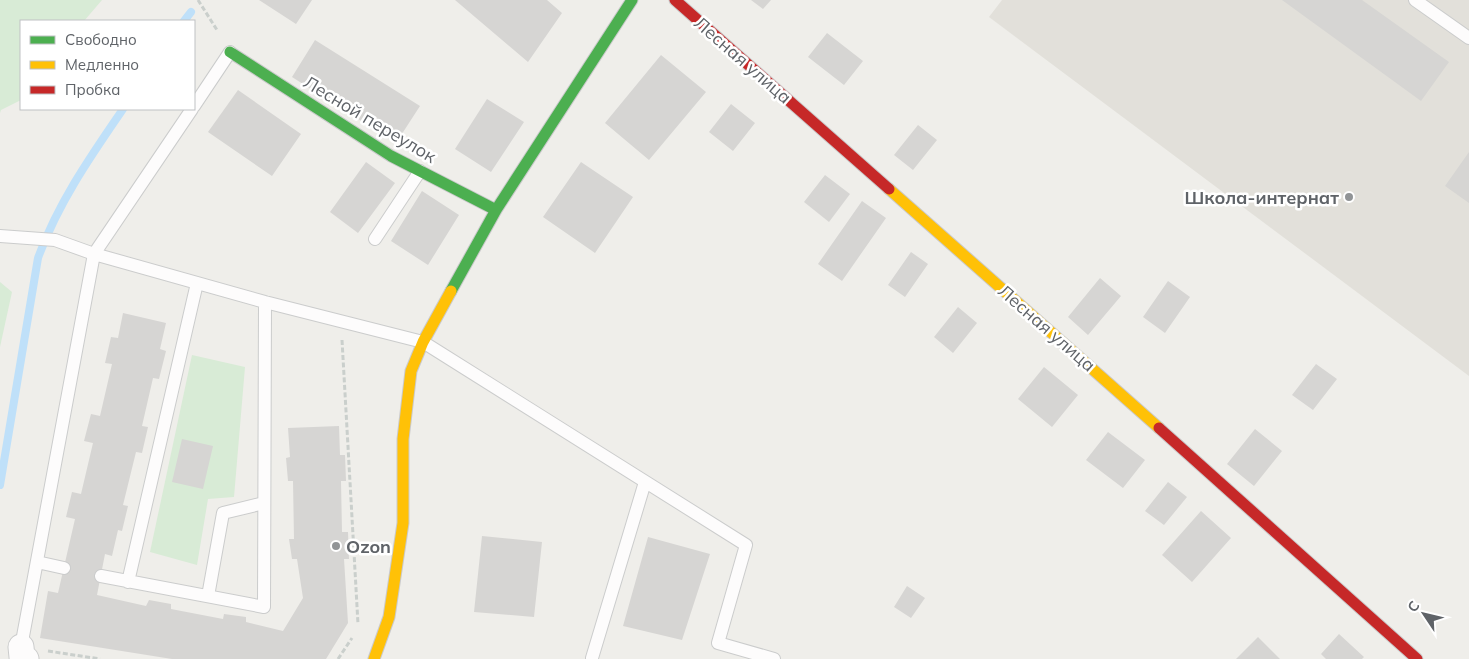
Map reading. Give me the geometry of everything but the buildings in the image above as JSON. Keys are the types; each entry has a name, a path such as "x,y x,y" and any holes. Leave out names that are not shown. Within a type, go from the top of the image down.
{"street":[{"path":"374,659 389,617 403,523 403,439 411,371 423,342 496,210 632,0"},
{"name":"Лесная улица","path":"675,0 1308,559 1417,659"},
{"name":"Лесной переулок","path":"230,52 391,156 496,210"}],"lane":[{"path":"1415,0 1469,38"},
{"path":"195,104 230,52"},
{"path":"24,653 37,562 94,254 191,110"},
{"path":"375,239 420,171"},
{"path":"0,236 54,240 94,254 265,302 423,342 746,545 718,643 774,659"},
{"path":"128,582 197,283"},
{"path":"101,576 264,606 265,302"},
{"path":"592,658 645,482"},
{"path":"208,596 223,513 264,503"},
{"path":"37,562 64,568"}],"path":[{"path":"198,0 230,52"},
{"path":"341,322 358,629"},
{"path":"338,659 353,636"},
{"path":"24,653 100,659"}],"shaded area":[{"name":"Школа-интернат","path":"1002,0 1469,0 1469,376 989,17"}],"green space":[{"path":"0,0 102,0 85,20 20,20 20,100 1,110 0,113"},
{"path":"0,282 12,292 0,347"},
{"path":"192,355 245,367 234,497 208,499 197,565 150,552"}],"waterway":[{"path":"185,20 191,12"},
{"path":"0,485 38,258 65,199 122,110"}],"traffic: fast":[{"path":"451,291 496,210 632,0"},
{"path":"230,52 391,156 496,210"}],"traffic: slow":[{"path":"889,189 1159,428"},
{"path":"374,659 389,617 403,523 403,439 411,371 423,342 451,291"}],"traffic: jam":[{"path":"675,0 889,189"},
{"path":"1159,428 1417,659"}],"place":[{"name":"Школа-интернат","path":"1349,197"},
{"name":"Ozon","path":"336,546"}]}
